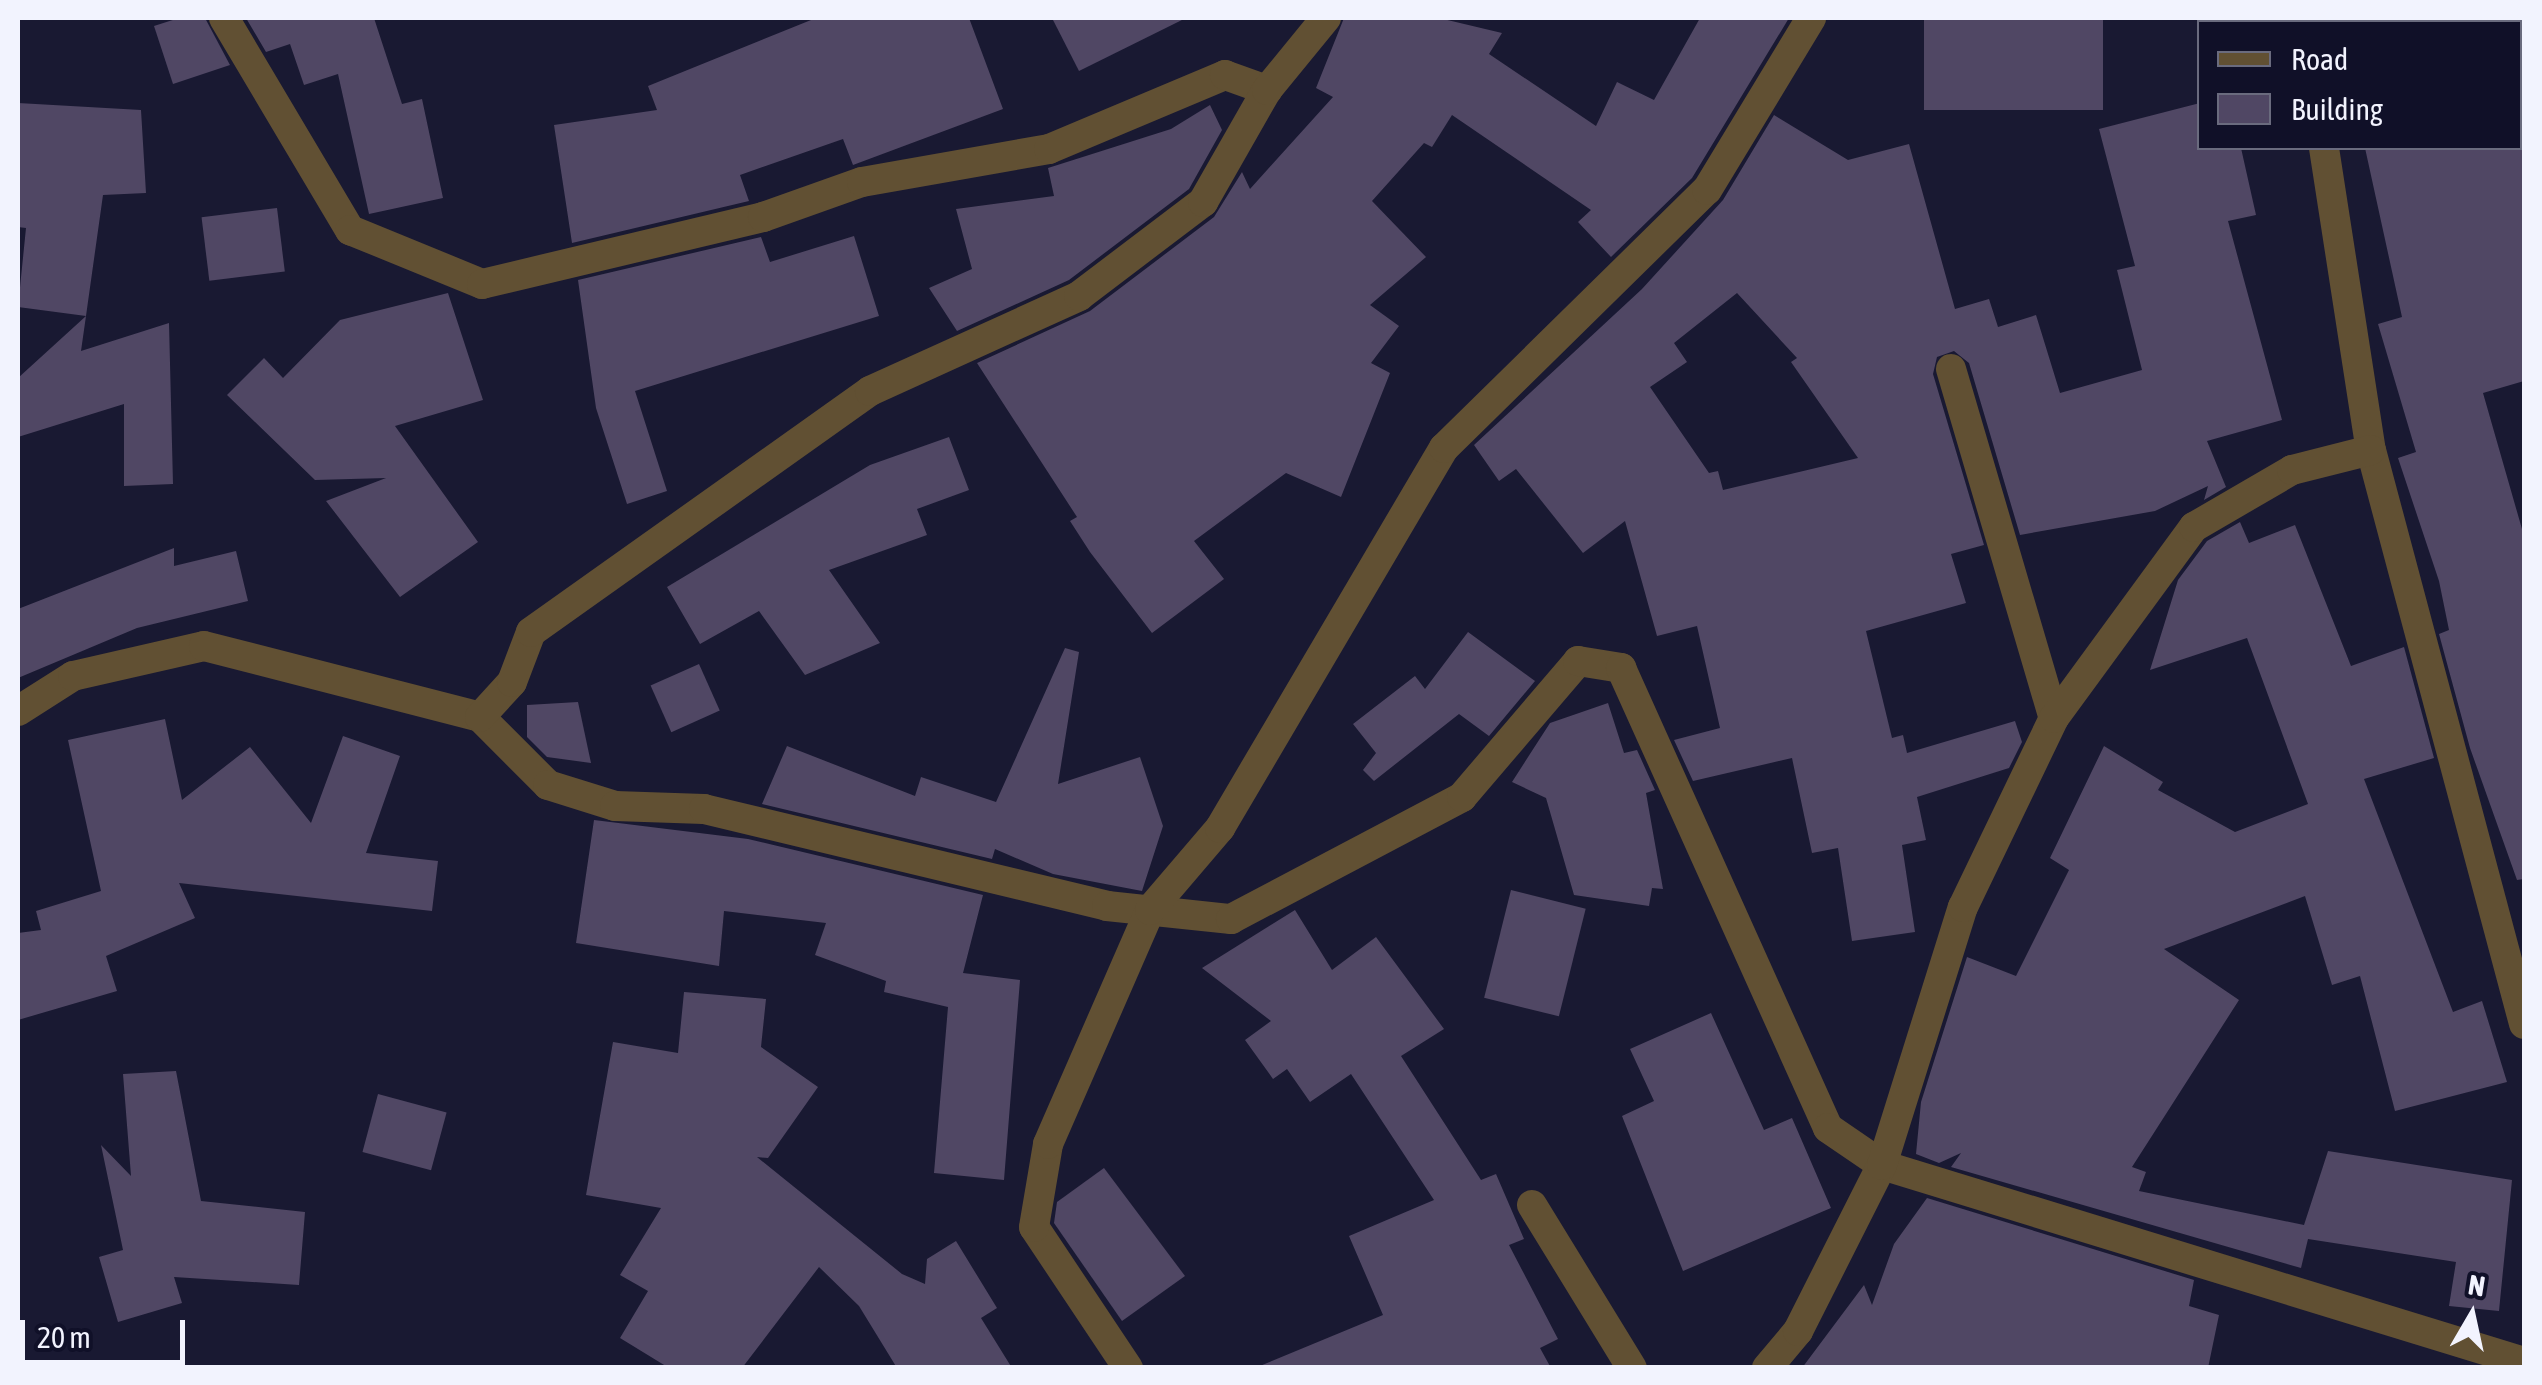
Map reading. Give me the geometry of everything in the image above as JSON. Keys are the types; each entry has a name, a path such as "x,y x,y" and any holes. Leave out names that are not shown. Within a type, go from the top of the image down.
{"street":[{"path":"224,18 350,230 482,284 763,217 862,182 1049,149 1225,75 1266,90"},
{"path":"480,716 546,622 870,391 1079,296 1203,202 1266,90 1326,18"},
{"path":"1128,1368 1034,1227 1048,1144 1150,910 1220,828 1444,448 1707,190 1812,18"},
{"path":"2331,153 2371,450 2513,912 2524,1024"},
{"path":"1951,369 2054,718"},
{"path":"1767,1368 1798,1331 1882,1165 1963,907 2054,718 2194,527 2292,470 2371,450"},
{"path":"18,711 73,676 204,646 480,716 548,784 614,806 704,809 1150,910 1231,919 1295,892 1462,796 1578,661 1622,668 1828,1128 1882,1165 2524,1362"},
{"path":"1532,1205 1632,1368"}],"building":[{"path":"179,18 205,18 230,65 173,84 154,26"},
{"path":"246,18 374,18 402,104 422,99 443,198 369,214 338,74 304,85 290,44 266,52"},
{"path":"816,18 969,18 1003,109 853,165 843,139 740,175 749,201 572,243 554,125 657,110 648,86"},
{"path":"1052,18 1186,18 1079,71"},
{"path":"1344,18 1439,18 1502,33 1489,54 1596,126 1617,82 1654,100 1700,18 1789,18 1692,178 1611,257 1578,222 1591,210 1452,115 1432,147 1424,143 1372,201 1426,257 1370,305 1399,326 1371,363 1390,373 1341,497 1286,473 1194,541 1224,579 1152,633 1090,552 1070,521 1077,517 977,363 1090,311 1214,217 1242,172 1250,189 1333,97 1316,88"},
{"path":"1924,18 2103,18 2103,110 1924,110"},
{"path":"18,103 141,110 146,193 103,195 86,316 18,307 26,228 18,227"},
{"path":"2197,104 2197,150 2241,150 2256,215 2228,221 2282,420 2207,441 2226,487 2204,500 2208,486 2155,511 2020,535 1969,363 1954,351 1937,357 1933,374 1984,545 1951,554 1966,603 1866,631 1892,738 1903,735 1907,753 2015,721 2022,742 2009,768 1917,797 1926,840 1902,845 1915,932 1852,941 1838,848 1812,853 1792,758 1693,781 1674,740 1720,728 1697,626 1657,636 1625,521 1583,553 1516,469 1499,481 1474,445 1642,289 1723,200 1774,115 1848,160 1909,144 1955,309 1989,299 1998,327 2036,315 2060,393 2142,370 2117,270 2135,266 2099,129","holes":["1737,293 1797,358 1791,362 1858,458 1723,490 1718,471 1709,473 1650,387 1687,362 1674,343"]},
{"path":"1210,105 1222,130 1189,189 1069,280 957,331 929,288 972,269 956,209 1054,196 1048,168 1171,129"},
{"path":"2524,148 2524,381 2483,393 2524,536 2524,879 2517,880 2470,748 2439,634 2449,630 2439,581 2398,458 2416,452 2378,324 2402,317 2365,150"},
{"path":"277,208 285,272 209,281 202,217"},
{"path":"854,236 879,316 635,391 667,491 627,504 596,408 578,280 761,237 770,262"},
{"path":"448,293 483,400 395,426 478,542 400,597 326,501 386,478 315,480 227,395 264,358 283,378 340,320"},
{"path":"86,316 81,351 169,323 173,484 124,486 124,404 18,437 18,378"},
{"path":"949,437 969,490 917,509 927,535 829,570 880,643 805,675 759,611 700,644 667,587 870,465"},
{"path":"2240,522 2249,543 2295,525 2351,666 2404,647 2434,758 2364,779 2453,1012 2482,1001 2507,1082 2395,1111 2360,976 2332,985 2305,896 2164,949 2239,1000 2132,1167 2146,1172 2139,1191 2304,1225 2328,1151 2512,1180 2499,1311 2449,1306 2456,1262 2308,1239 2301,1268 1951,1167 1961,1153 1939,1163 1916,1154 1921,1102 1967,957 2016,976 2069,870 2050,858 2104,746 2163,782 2158,790 2235,832 2308,804 2247,638 2150,670 2178,580 2207,541"},
{"path":"174,548 174,566 236,551 248,601 137,628 18,678 18,609"},
{"path":"1468,632 1535,681 1489,736 1459,714 1374,781 1363,770 1376,753 1353,724 1415,676 1425,689"},
{"path":"1065,648 1079,652 1058,784 1140,757 1163,826 1142,891 1053,874 995,849 992,859 762,804 787,746 915,796 921,777 996,802"},
{"path":"699,664 720,711 671,732 651,686"},
{"path":"578,702 591,763 547,757 527,737 527,705"},
{"path":"1608,703 1624,753 1637,750 1655,790 1646,793 1663,889 1652,888 1649,906 1574,895 1546,798 1512,782 1550,723"},
{"path":"165,719 182,800 250,747 311,823 343,736 400,756 366,853 438,861 432,911 179,883 195,918 106,956 117,991 18,1020 18,933 41,930 36,911 101,891 68,740"},
{"path":"594,820 748,839 983,895 963,973 1020,980 1004,1180 934,1173 948,1007 884,992 886,981 815,955 826,923 724,911 719,966 576,943"},
{"path":"1511,890 1586,909 1559,1016 1484,998"},
{"path":"1295,910 1332,970 1376,937 1444,1029 1401,1056 1481,1180 1496,1174 1524,1239 1509,1245 1558,1339 1540,1348 1551,1368 1255,1368 1383,1315 1349,1236 1434,1200 1351,1074 1310,1102 1287,1069 1273,1079 1245,1040 1271,1021 1202,968"},
{"path":"684,992 766,999 761,1047 818,1087 768,1158 757,1157 902,1274 925,1284 927,1259 956,1241 997,1308 981,1318 1012,1368 897,1368 859,1306 819,1267 742,1368 669,1368 620,1338 648,1291 620,1275 661,1208 586,1195 613,1042 678,1053"},
{"path":"1711,1013 1764,1130 1792,1118 1831,1208 1683,1271 1622,1116 1654,1101 1630,1049"},
{"path":"176,1071 201,1201 305,1212 299,1285 174,1277 182,1303 118,1322 99,1257 123,1250 101,1145 131,1176 123,1074"},
{"path":"378,1094 447,1112 431,1170 362,1152"},
{"path":"1104,1168 1185,1276 1122,1321 1054,1223 1057,1202"},
{"path":"1927,1198 2194,1280 2189,1306 2219,1315 2208,1368 1802,1368 1864,1285 1872,1305 1894,1244"}]}
